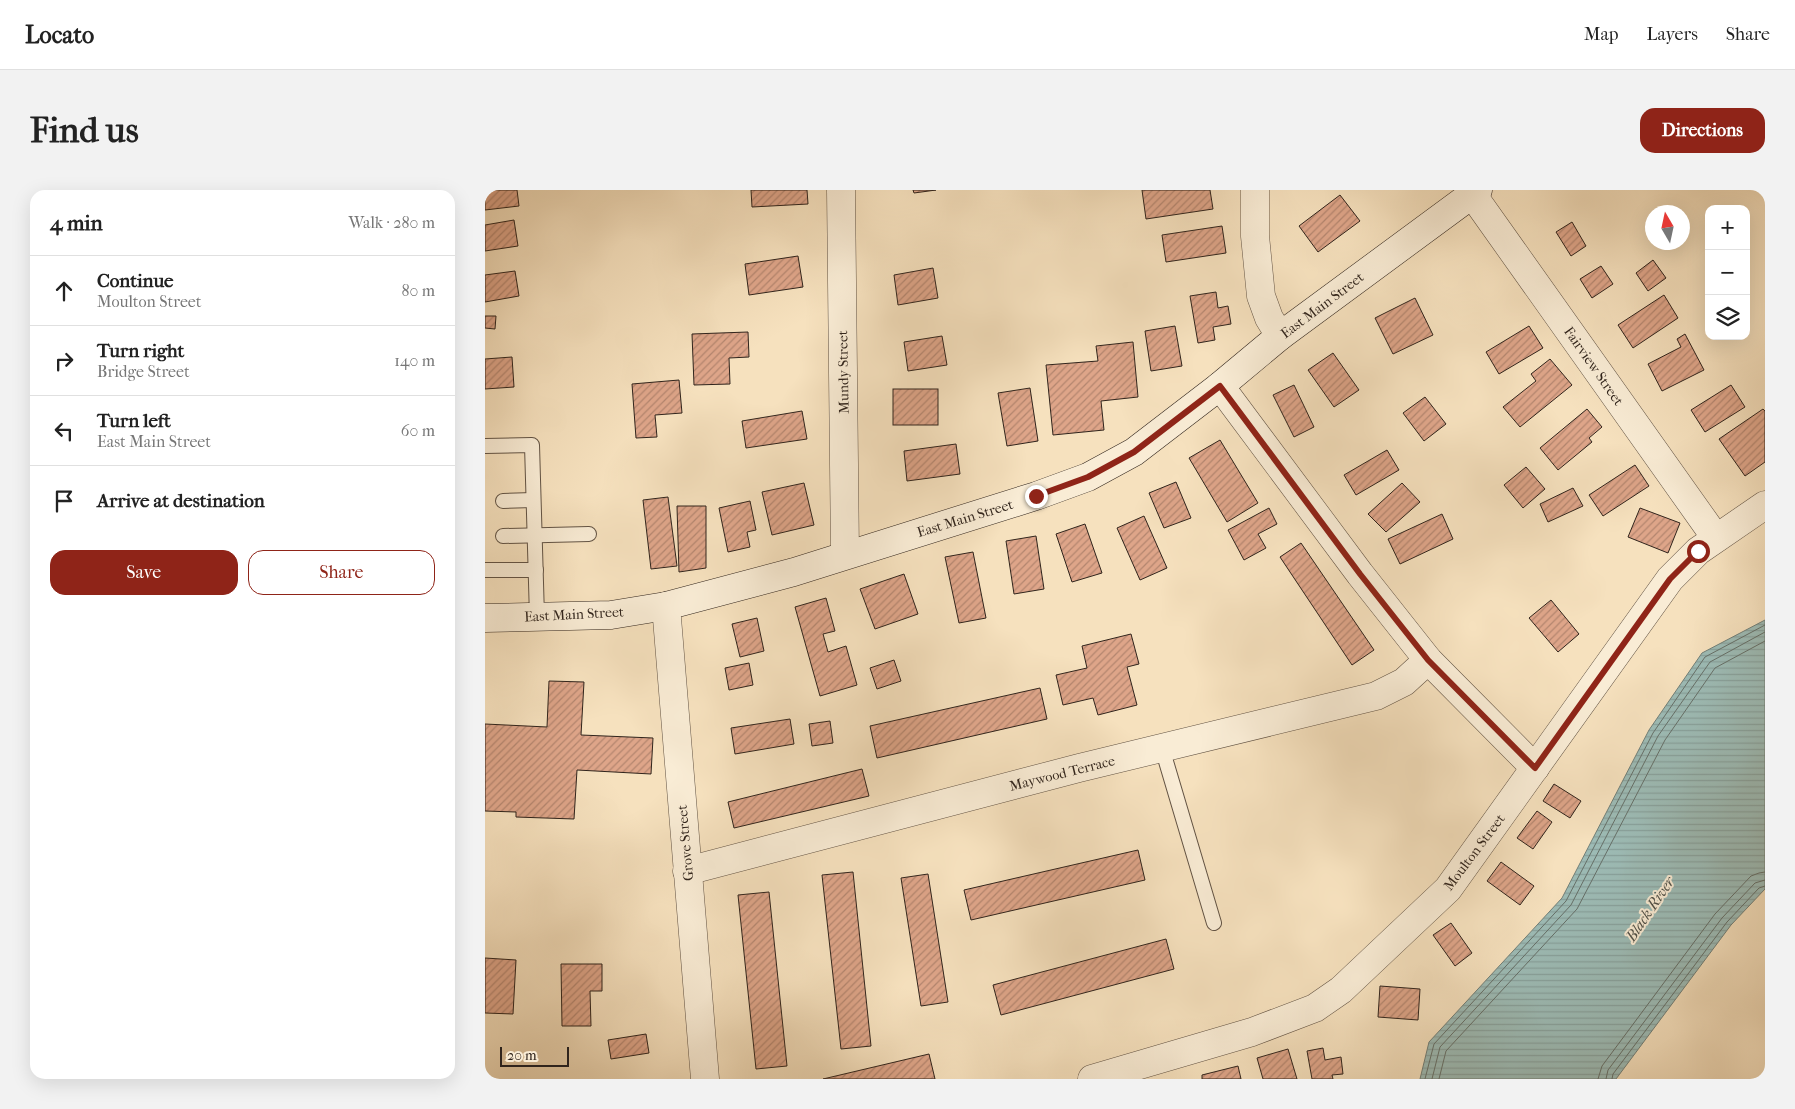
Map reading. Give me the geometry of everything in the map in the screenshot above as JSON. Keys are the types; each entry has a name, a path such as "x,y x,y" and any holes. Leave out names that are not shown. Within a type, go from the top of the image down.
{"street":[{"name":"Mundy Street","path":"841,190 845,555"},
{"path":"1255,190 1255,236 1261,296 1269,318 1279,336"},
{"name":"East Main Street","path":"485,618 611,615 666,606 794,572 1036,496 1088,477 1134,452 1220,386 1279,336 1475,192"},
{"name":"Fairview Street","path":"1475,192 1716,538"},
{"path":"1220,386 1360,574 1428,660 1535,768"},
{"name":"Moulton Street","path":"1092,1079 1251,1032 1315,1008 1341,990 1448,889 1670,579 1698,551 1755,513 1765,504"},
{"name":"Grove Street","path":"666,606 705,1079"},
{"name":"Maywood Terrace","path":"687,871 1079,768 1376,696 1404,682 1428,660"}],"lane":[{"path":"485,446 532,445 537,616"},
{"path":"503,501 533,500"},
{"path":"503,536 589,534"},
{"path":"485,570 536,570"},
{"path":"1162,748 1214,924"}],"water":[{"name":"Black River","path":"1765,620 1765,889 1731,925 1616,1079 1420,1079 1429,1042 1562,898 1649,730 1702,653"}],"building":[{"path":"485,190 517,190 519,206 485,210"},
{"path":"751,190 807,190 808,204 752,207"},
{"path":"913,190 936,190 914,193"},
{"path":"1142,190 1210,190 1213,209 1146,219"},
{"path":"1340,195 1360,221 1318,252 1299,226"},
{"path":"514,220 518,246 485,251 485,225"},
{"path":"1572,222 1586,246 1571,256 1556,232"},
{"path":"1222,226 1226,253 1166,262 1162,235"},
{"path":"798,256 803,287 749,295 745,264"},
{"path":"1653,260 1666,278 1648,291 1636,273"},
{"path":"1601,266 1613,284 1592,298 1580,279"},
{"path":"933,268 938,298 898,305 894,275"},
{"path":"515,271 519,296 485,302 485,275"},
{"path":"1216,292 1218,308 1228,306 1231,324 1213,327 1215,340 1198,343 1190,296"},
{"path":"1664,295 1678,318 1633,348 1618,325"},
{"path":"1415,298 1433,335 1393,354 1375,318"},
{"path":"485,316 496,316 495,329 485,328"},
{"path":"1175,326 1182,366 1151,371 1145,331"},
{"path":"1529,326 1543,348 1499,374 1486,352"},
{"path":"748,332 749,357 729,358 730,384 694,385 692,334"},
{"path":"1685,334 1704,370 1662,391 1648,364 1681,347 1677,339"},
{"path":"942,336 947,365 908,371 904,342"},
{"path":"1133,342 1138,397 1101,401 1104,430 1053,435 1046,365 1098,361 1096,346"},
{"path":"1333,353 1359,390 1334,407 1308,370"},
{"path":"512,357 514,387 485,389 485,359"},
{"path":"1550,359 1572,385 1520,427 1503,407 1536,381 1531,374"},
{"path":"679,380 682,413 655,415 657,437 636,438 632,384"},
{"path":"1294,385 1314,427 1294,437 1273,395"},
{"path":"1731,385 1745,407 1705,432 1691,410"},
{"path":"1030,388 1038,441 1007,446 998,393"},
{"path":"893,389 938,389 938,425 893,425"},
{"path":"1425,397 1446,424 1424,441 1403,413"},
{"path":"1587,409 1602,427 1589,438 1592,442 1558,470 1540,448"},
{"path":"1763,409 1765,411 1765,462 1745,476 1719,439"},
{"path":"802,411 807,439 746,448 742,421"},
{"path":"1220,440 1258,503 1227,522 1189,458"},
{"path":"956,444 960,474 907,481 904,451"},
{"path":"1387,450 1399,470 1356,495 1344,475"},
{"path":"1635,465 1649,486 1603,516 1589,495"},
{"path":"1526,467 1545,489 1523,508 1504,485"},
{"path":"1176,482 1191,518 1164,528 1149,493"},
{"path":"804,483 814,525 772,535 762,492"},
{"path":"1402,483 1420,502 1386,532 1368,514"},
{"path":"1573,488 1583,506 1548,522 1540,504"},
{"path":"668,497 677,566 651,569 643,500"},
{"path":"750,501 756,530 747,532 750,547 728,552 719,508"},
{"path":"677,506 706,506 706,568 679,572"},
{"path":"1269,508 1277,524 1258,534 1266,548 1244,560 1228,530"},
{"path":"1640,508 1680,523 1668,553 1628,537"},
{"path":"1442,514 1453,539 1400,564 1388,539"},
{"path":"1144,516 1167,568 1140,580 1117,528"},
{"path":"1085,524 1102,573 1072,582 1056,534"},
{"path":"1036,536 1044,589 1014,594 1006,541"},
{"path":"1301,543 1374,650 1352,665 1280,557"},
{"path":"973,552 986,618 959,623 945,557"},
{"path":"904,574 918,614 875,629 860,589"},
{"path":"826,598 835,631 823,634 828,652 846,646 857,685 820,696 795,607"},
{"path":"1551,600 1579,634 1558,652 1529,618"},
{"path":"757,618 764,651 740,657 732,624"},
{"path":"1131,634 1139,664 1127,667 1137,705 1098,715 1093,698 1063,705 1056,675 1087,668 1082,646"},
{"path":"894,660 901,681 877,689 870,668"},
{"path":"749,663 753,685 729,690 725,668"},
{"path":"549,681 584,682 581,735 653,738 651,774 577,770 574,819 516,817 516,812 485,811 485,724 547,727"},
{"path":"1040,688 1047,719 877,758 870,726"},
{"path":"790,719 794,744 735,754 731,728"},
{"path":"830,721 833,743 812,746 809,724"},
{"path":"862,769 869,796 734,828 728,802"},
{"path":"1554,784 1581,801 1570,818 1543,801"},
{"path":"1537,811 1552,822 1533,849 1517,838"},
{"path":"1138,850 1145,880 971,920 964,890"},
{"path":"1501,862 1534,886 1520,905 1487,881"},
{"path":"853,872 871,1046 841,1049 822,875"},
{"path":"928,874 948,1002 921,1006 901,878"},
{"path":"769,892 787,1066 756,1069 738,895"},
{"path":"1451,923 1472,953 1455,966 1433,935"},
{"path":"1166,939 1174,969 1001,1015 993,985"},
{"path":"485,958 516,960 513,1014 485,1013"},
{"path":"561,964 602,964 602,991 590,991 591,1026 562,1026"},
{"path":"1380,986 1420,989 1418,1020 1378,1017"},
{"path":"646,1034 649,1053 611,1059 608,1040"},
{"path":"1323,1048 1325,1060 1341,1057 1343,1074 1332,1075 1333,1079 1312,1079 1307,1051"},
{"path":"1288,1049 1297,1079 1263,1079 1257,1058"},
{"path":"929,1054 935,1079 823,1079"},
{"path":"1238,1066 1241,1079 1202,1079 1202,1075"}],"route":[{"path":"1036,496 1088,477 1134,452 1220,386 1360,574 1428,660 1535,768 1670,579 1698,551"}]}
